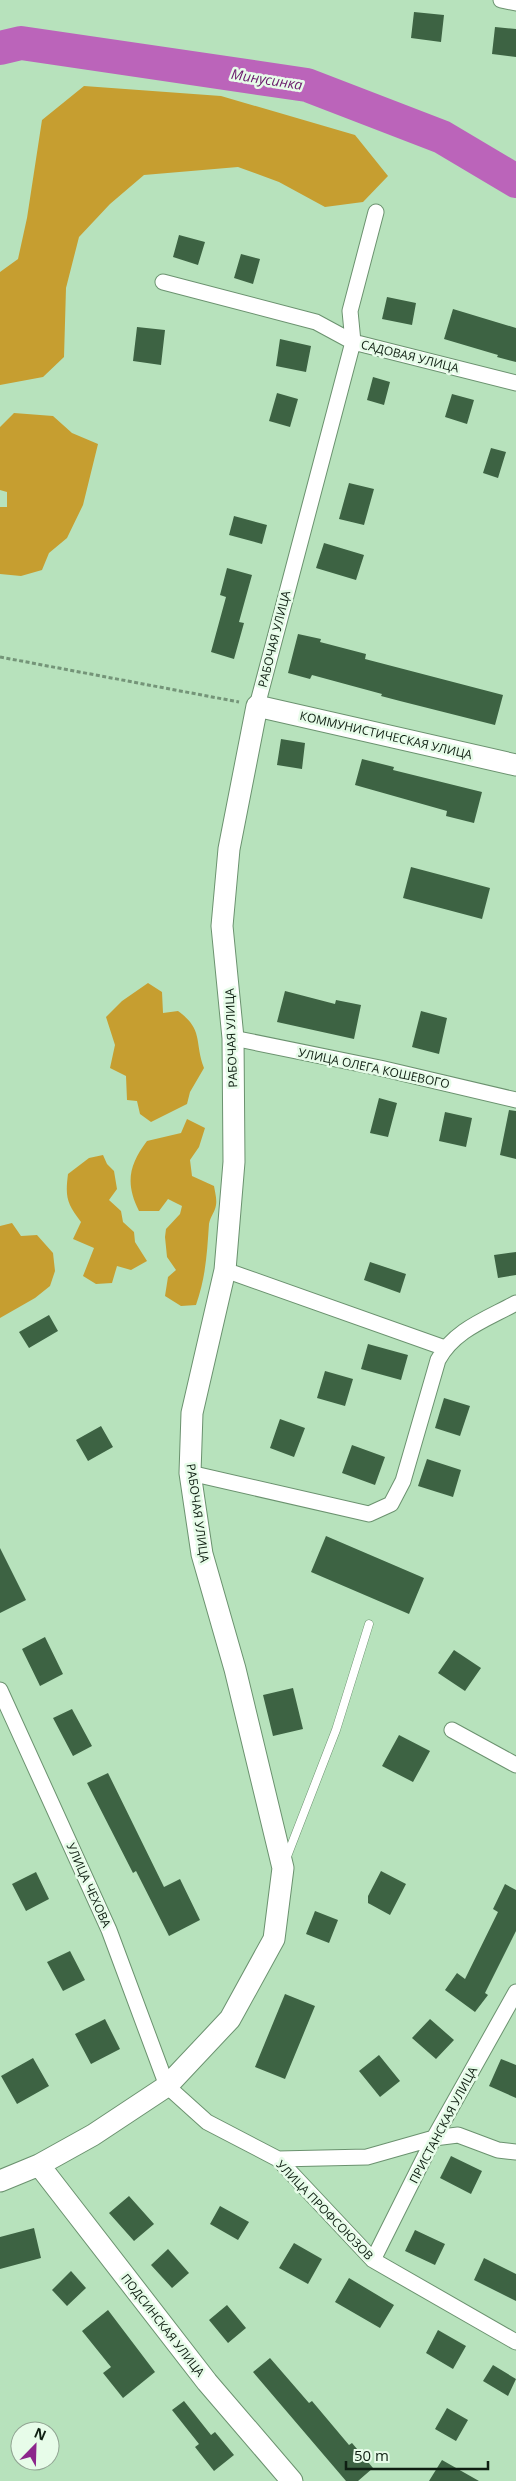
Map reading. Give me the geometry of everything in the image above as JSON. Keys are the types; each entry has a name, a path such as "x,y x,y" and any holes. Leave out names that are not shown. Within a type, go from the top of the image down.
{"street":[{"path":"501,0 516,3"},
{"name":"РАБОЧАЯ УЛИЦА","path":"283,1868 235,1669 202,1554 190,1473 192,1412 225,1270 234,1162 232,1038 222,926 229,849 257,706 353,342 350,311 376,212"},
{"name":"САДОВАЯ УЛИЦА","path":"163,282 316,322 353,342 516,382"},
{"name":"КОММУНИСТИЧЕСКАЯ УЛИЦА","path":"257,706 516,765"},
{"name":"УЛИЦА ОЛЕГА КОШЕВОГО","path":"232,1038 380,1068 516,1100"},
{"path":"225,1270 445,1348"},
{"path":"190,1473 369,1514 391,1504 403,1482 438,1360 445,1348 456,1336 516,1303"},
{"name":"УЛИЦА ЧЕХОВА","path":"0,1690 109,1930 166,2086"},
{"path":"452,1730 516,1765"},
{"path":"0,2181 39,2165 93,2134 166,2086 230,2020 274,1939 283,1868"},
{"name":"ПРИСТАНСКАЯ УЛИЦА","path":"373,2260 434,2138 516,1992"},
{"name":"УЛИЦА ПРОФСОЮЗОВ","path":"166,2086 207,2122 278,2160 373,2260 516,2342"},
{"path":"278,2160 366,2157 434,2138 458,2135 498,2150 516,2152"},
{"name":"ПОДСИНСКАЯ УЛИЦА","path":"39,2165 208,2382 292,2481"}],"lane":[{"path":"283,1868 336,1730 369,1624"}],"path":[{"path":"0,657 257,706"}],"shaded area":[{"path":"84,86 221,96 355,135 388,176 363,202 325,207 279,182 238,167 144,175 110,204 79,237 66,288 64,357 43,377 0,385 0,272 18,259 27,218 42,120"},
{"path":"14,413 53,416 72,433 98,444 83,505 67,538 49,553 42,570 21,576 0,574 0,507 7,507 7,492 0,490 0,427"},
{"path":"148,983 162,992 163,1013 178,1011 192,1024 197,1036 204,1068 190,1092 187,1104 151,1122 140,1114 137,1101 127,1100 126,1076 110,1068 115,1045 106,1017 122,1001"},
{"path":"187,1119 205,1128 199,1147 190,1160 192,1176 214,1186 216,1203 209,1224 204,1274 196,1305 181,1306 165,1296 168,1277 176,1270 167,1257 165,1237 166,1229 180,1214 182,1206 168,1199 159,1211 139,1211 132,1192 131,1174 136,1158 147,1141 181,1133"},
{"path":"103,1155 107,1164 114,1171 117,1189 109,1200 121,1211 123,1222 134,1232 135,1242 147,1261 131,1270 117,1266 112,1283 96,1284 83,1276 94,1248 73,1239 81,1222 68,1200 67,1182 68,1174 89,1158"},
{"path":"12,1223 21,1236 37,1235 53,1253 55,1271 50,1286 35,1298 0,1318 0,1226"}],"building":[{"path":"414,12 444,15 441,42 411,38"},
{"path":"495,27 516,29 516,57 492,54"},
{"path":"179,235 205,242 198,265 173,257"},
{"path":"241,254 260,259 253,284 234,278"},
{"path":"387,297 416,303 412,325 382,319"},
{"path":"453,309 516,328 516,362 444,339"},
{"path":"137,327 165,330 161,365 133,361"},
{"path":"280,339 311,346 306,372 276,366"},
{"path":"373,377 390,382 384,405 367,400"},
{"path":"277,393 298,399 290,427 269,421"},
{"path":"452,394 474,400 467,424 445,417"},
{"path":"491,448 506,452 498,478 483,473"},
{"path":"349,483 374,489 364,525 339,519"},
{"path":"234,516 267,525 262,544 229,535"},
{"path":"324,543 364,555 356,580 316,568"},
{"path":"227,568 252,575 239,622 244,623 234,659 211,652 226,597 220,595"},
{"path":"298,634 321,639 320,642 366,654 365,659 503,695 495,725 381,696 382,694 312,675 310,679 288,673"},
{"path":"281,739 305,743 302,769 277,765"},
{"path":"362,759 394,767 393,770 482,792 474,823 446,816 447,811 355,785"},
{"path":"411,867 490,888 482,919 403,898"},
{"path":"285,991 335,1004 336,1000 361,1005 354,1039 277,1022"},
{"path":"421,1011 447,1018 439,1054 412,1047"},
{"path":"379,1098 397,1103 388,1137 370,1133"},
{"path":"509,1110 516,1111 516,1159 500,1155"},
{"path":"445,1112 472,1118 466,1147 439,1141"},
{"path":"516,1252 516,1275 498,1278 494,1255"},
{"path":"370,1262 406,1274 400,1293 364,1280"},
{"path":"49,1315 58,1331 29,1348 19,1332"},
{"path":"368,1344 408,1355 401,1380 361,1369"},
{"path":"325,1371 353,1379 345,1406 317,1398"},
{"path":"444,1398 470,1406 460,1436 435,1428"},
{"path":"280,1419 305,1428 294,1457 270,1448"},
{"path":"101,1426 113,1447 88,1461 76,1440"},
{"path":"352,1445 385,1457 375,1485 342,1473"},
{"path":"427,1459 461,1470 453,1497 418,1486"},
{"path":"326,1536 424,1578 409,1614 311,1572"},
{"path":"0,1548 26,1600 0,1613"},
{"path":"45,1637 63,1674 40,1686 22,1649"},
{"path":"454,1650 481,1668 465,1691 438,1673"},
{"path":"293,1688 303,1729 273,1736 263,1695"},
{"path":"72,1709 92,1746 73,1756 53,1718"},
{"path":"399,1735 430,1751 413,1782 382,1766"},
{"path":"108,1773 164,1887 180,1879 200,1920 169,1936 136,1871 133,1873 87,1783"},
{"path":"381,1871 406,1884 390,1915 368,1903 368,1896"},
{"path":"36,1872 49,1899 26,1911 12,1884"},
{"path":"505,1884 516,1890 516,1931 485,1993 488,1995 475,2012 445,1990 457,1973 465,1979 498,1912 493,1909"},
{"path":"315,1911 338,1920 329,1943 306,1934"},
{"path":"70,1951 85,1980 63,1991 47,1962"},
{"path":"285,1994 315,2006 285,2079 255,2067"},
{"path":"105,2019 120,2049 91,2064 75,2034"},
{"path":"430,2019 454,2040 436,2059 412,2038"},
{"path":"379,2055 400,2081 380,2097 359,2071"},
{"path":"33,2058 49,2086 17,2104 1,2076"},
{"path":"501,2059 516,2065 516,2098 489,2086"},
{"path":"451,2156 482,2171 471,2194 440,2178"},
{"path":"129,2196 154,2224 134,2241 109,2213"},
{"path":"220,2206 249,2222 238,2240 210,2224"},
{"path":"34,2228 41,2258 0,2269 0,2237"},
{"path":"415,2230 445,2244 435,2265 405,2251"},
{"path":"294,2243 322,2259 308,2284 279,2268"},
{"path":"168,2249 189,2273 172,2288 151,2265"},
{"path":"484,2258 516,2274 516,2301 474,2280"},
{"path":"71,2271 86,2288 67,2306 52,2290"},
{"path":"349,2278 394,2305 380,2328 335,2302"},
{"path":"227,2305 246,2328 228,2343 209,2320"},
{"path":"108,2310 155,2372 123,2398 103,2373 111,2367 82,2331"},
{"path":"438,2330 466,2346 453,2369 426,2353"},
{"path":"270,2358 309,2403 312,2401 349,2445 352,2443 373,2468 358,2481 346,2481 253,2372"},
{"path":"493,2365 516,2379 508,2396 483,2381"},
{"path":"184,2401 211,2435 215,2432 234,2455 214,2471 195,2447 199,2444 172,2410"},
{"path":"447,2408 468,2420 456,2441 435,2429"},
{"path":"442,2460 479,2481 429,2481"}],"waterway":[{"name":"Минусинка","path":"0,48 21,43 307,85 442,137 516,181"}]}
